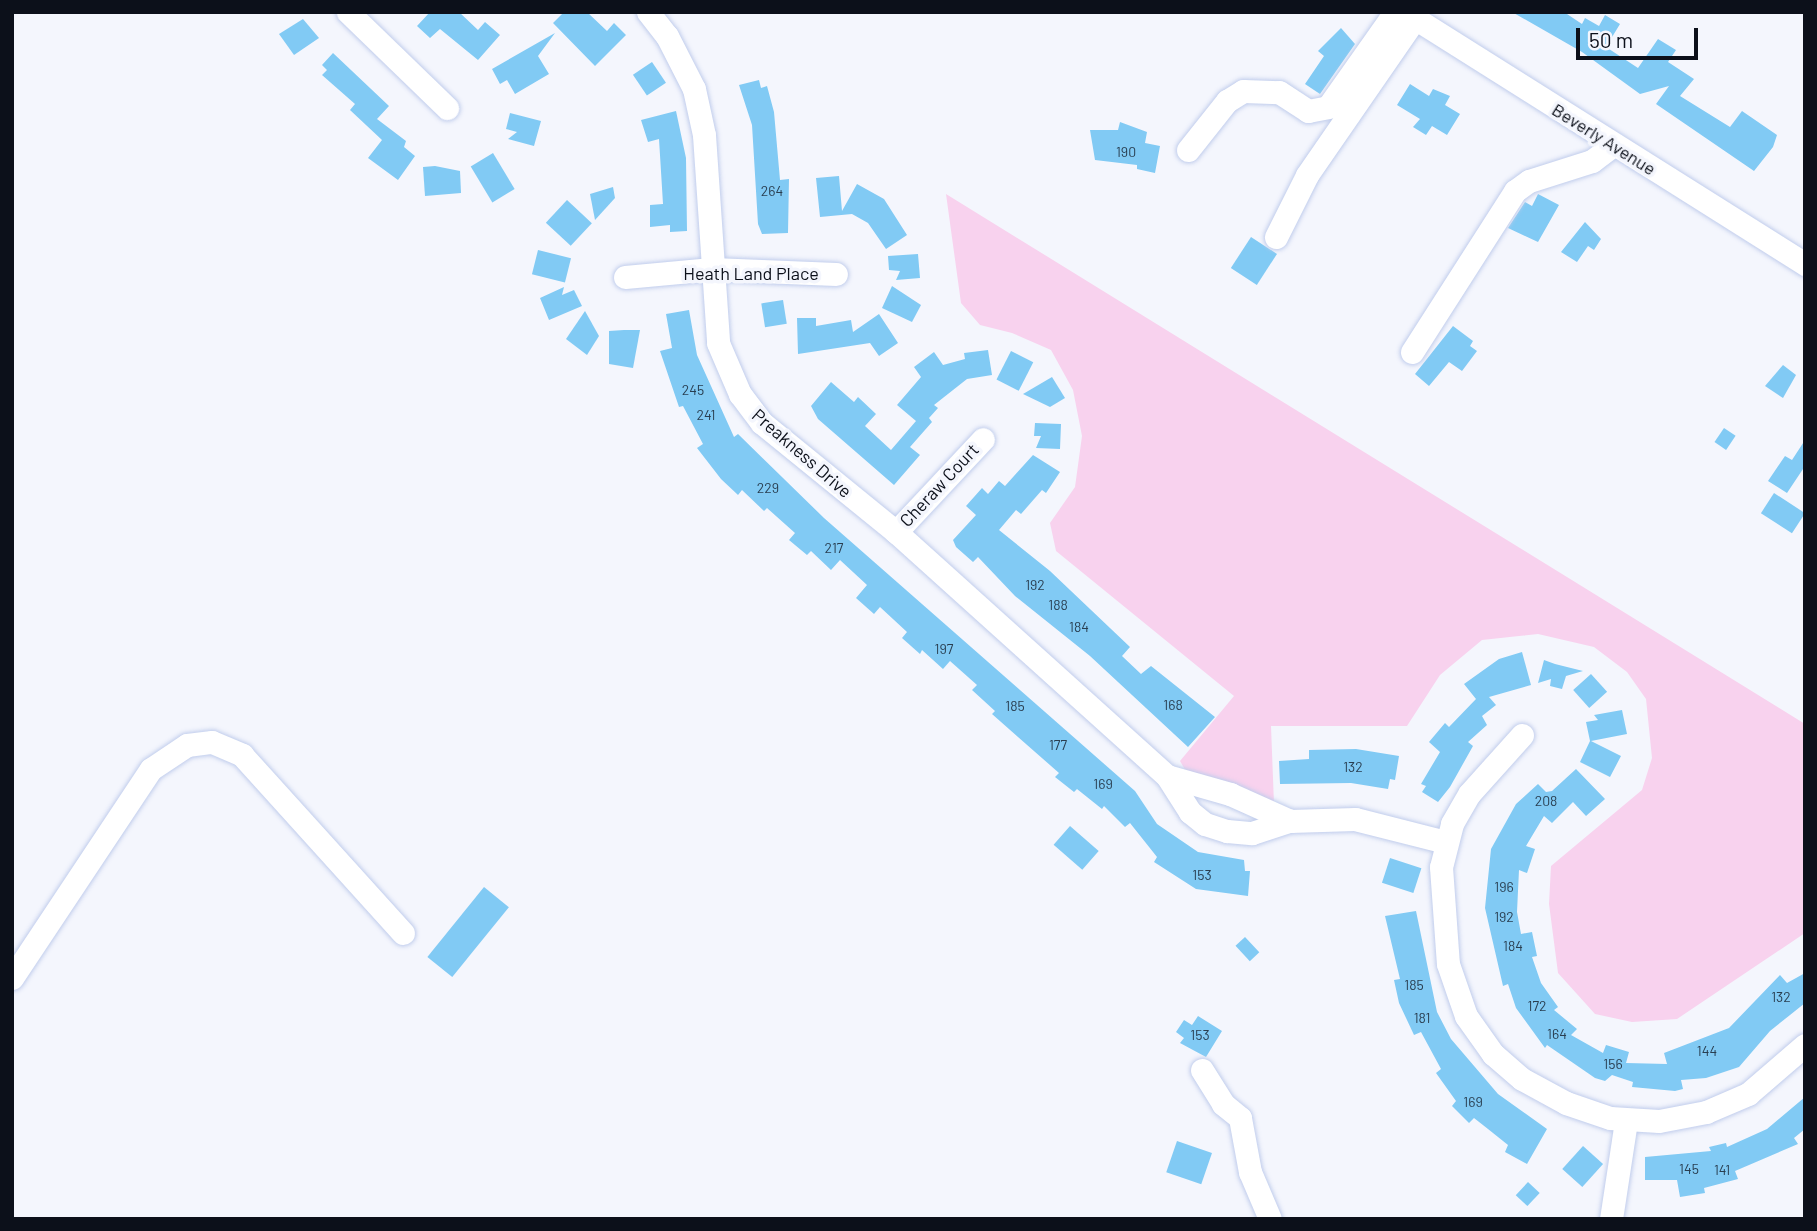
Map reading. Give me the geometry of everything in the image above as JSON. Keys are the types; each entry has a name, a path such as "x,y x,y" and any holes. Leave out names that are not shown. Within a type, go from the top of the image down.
{"street":[{"path":"348,12 447,108"},
{"name":"Preakness Drive","path":"648,12 687,71 700,111 718,343 740,394 762,423 896,532 1167,776 1190,812 1205,824 1252,833 1290,821 1354,818 1446,842"},
{"path":"1188,150 1227,101 1243,91 1279,92 1308,111 1328,107 1405,15"},
{"path":"1276,237 1307,175 1405,15"},
{"name":"Beverly Avenue","path":"1405,15 1805,264"},
{"path":"1412,352 1515,191 1529,181 1592,161 1613,145"},
{"name":"Heath Land Place","path":"625,277 712,269 836,274"},
{"name":"Cheraw Court","path":"896,532 983,439"},
{"path":"1522,735 1469,794 1446,842 1439,884 1444,942 1466,1016 1493,1054 1522,1079 1566,1103 1626,1121 1681,1119 1730,1104 1763,1085 1805,1045"},
{"path":"12,978 151,769 187,745 212,742 242,755 403,933"},
{"name":"Preakness Drive","path":"1167,776 1230,794 1290,821"},
{"path":"1202,1070 1223,1104 1240,1118 1250,1172 1270,1219"},
{"path":"1611,1219 1626,1121"}],"shaded area":[{"path":"946,194 1805,724 1805,933 1677,1019 1632,1022 1595,1014 1558,973 1549,904 1551,866 1642,790 1652,758 1646,699 1627,672 1594,647 1538,634 1482,640 1440,675 1407,726 1271,726 1274,804 1187,773 1180,761 1234,696 1056,551 1050,523 1075,487 1082,436 1073,390 1051,350 1012,333 980,325 961,303"}],"building":[{"path":"430,12 459,12 478,30 485,22 500,35 478,60 440,29 430,38 417,26"},
{"path":"564,12 587,12 607,31 614,23 626,35 595,66 553,23"},
{"path":"1512,12 1564,12 1582,24 1585,18 1599,26 1605,15 1620,24 1606,47 1638,68 1658,39 1676,50 1668,62 1694,79 1680,96 1730,127 1742,111 1777,135 1773,147 1754,171 1656,104 1669,86 1640,94 1582,52"},
{"path":"303,19 319,38 294,55 279,34"},
{"path":"1341,28 1355,44 1320,94 1305,84 1324,56 1318,51"},
{"path":"555,33 538,56 549,74 515,94 507,80 500,84 492,69"},
{"path":"333,53 389,106 377,119 406,141 404,147 415,156 398,180 368,158 382,140 350,110 355,104 322,75 327,70 322,65"},
{"path":"652,62 666,83 647,96 633,75"},
{"path":"759,80 761,88 767,86 774,112 780,180 789,179 788,233 762,234 758,224 752,125 739,85"},
{"path":"1410,84 1429,96 1433,89 1450,96 1445,105 1460,114 1447,135 1432,126 1426,135 1413,127 1420,119 1397,105"},
{"path":"676,111 686,158 687,231 670,232 670,225 650,227 650,205 663,204 659,139 648,142 641,120"},
{"path":"510,113 541,121 534,146 508,139 517,132 506,129"},
{"path":"1120,122 1147,132 1145,143 1160,146 1155,173 1137,169 1137,165 1095,160 1090,130 1118,130"},
{"path":"493,153 515,189 492,202 471,166"},
{"path":"435,166 460,171 461,193 425,196 423,167"},
{"path":"839,176 842,211 857,184 884,199 907,235 886,249 868,223 852,214 820,217 816,178"},
{"path":"613,187 615,198 595,220 590,194"},
{"path":"1538,194 1559,205 1538,242 1508,228 1525,202 1532,206"},
{"path":"567,200 592,223 571,246 546,223"},
{"path":"1585,222 1601,239 1594,250 1588,246 1577,262 1561,252"},
{"path":"1251,237 1277,254 1257,285 1231,268"},
{"path":"538,250 571,258 565,282 532,274"},
{"path":"918,254 920,278 896,280 900,271 889,270 888,256"},
{"path":"892,286 921,305 912,322 882,308"},
{"path":"564,287 562,295 574,290 582,306 549,320 540,298"},
{"path":"783,300 787,324 765,327 761,303"},
{"path":"689,310 697,355 734,437 738,434 824,518 1135,791 1157,824 1198,852 1244,860 1245,871 1250,871 1248,896 1196,889 1154,862 1157,857 1130,823 1125,827 1104,806 1102,809 1077,789 1074,792 1055,777 1059,773 992,714 995,711 972,690 977,685 950,661 943,669 922,650 920,654 902,638 907,632 880,607 874,614 856,598 867,585 840,560 831,570 811,551 807,555 789,540 795,533 767,508 764,511 742,490 738,495 721,479 697,448 703,444 683,406 679,407 660,351 672,348 666,314"},
{"path":"585,311 599,336 587,355 566,339"},
{"path":"879,314 898,343 879,356 870,343 798,354 797,318 816,318 816,326 851,320 853,332"},
{"path":"1453,326 1473,341 1470,346 1477,351 1462,371 1449,362 1429,386 1415,374"},
{"path":"640,330 633,368 609,364 609,331"},
{"path":"988,350 992,375 967,379 934,405 938,408 929,418 932,422 910,447 920,455 894,485 818,419 811,406 831,382 854,402 858,397 876,414 865,426 891,450 916,421 897,405 921,377 914,367 934,352 943,365 965,359 964,353"},
{"path":"1011,351 1033,362 1019,391 996,380"},
{"path":"1783,365 1796,375 1783,398 1765,386"},
{"path":"1052,377 1065,398 1050,407 1023,394"},
{"path":"1035,423 1061,424 1060,449 1036,448 1041,436 1034,436"},
{"path":"1724,428 1736,436 1726,450 1714,442"},
{"path":"1805,440 1805,466 1787,493 1768,481 1785,456 1792,460"},
{"path":"1033,455 1060,472 1046,493 1042,490 1021,514 1016,510 999,530 1050,571 1130,647 1122,656 1141,674 1151,666 1215,717 1188,747 1090,656 1015,596 978,557 973,562 956,547 953,540 976,515 966,506 982,488 988,494 999,481 1005,486"},
{"path":"1774,493 1805,513 1792,533 1761,513"},
{"path":"1522,652 1531,685 1489,697 1496,705 1482,716 1487,725 1468,742 1473,746 1450,787 1438,802 1422,792 1426,786 1421,784 1440,752 1429,742 1445,723 1449,727 1476,699 1464,684 1499,659"},
{"path":"1544,660 1583,671 1566,676 1562,689 1550,686 1551,679 1538,683"},
{"path":"1591,674 1607,692 1589,708 1573,690"},
{"path":"1622,710 1627,734 1591,741 1621,756 1610,777 1580,762 1590,741 1586,722 1598,720 1594,715"},
{"path":"1356,749 1399,756 1395,780 1390,779 1388,789 1351,783 1280,784 1279,761 1309,759 1309,750"},
{"path":"1576,769 1605,799 1586,816 1573,802 1552,823 1544,816 1526,846 1535,849 1527,873 1519,870 1517,912 1521,934 1532,932 1537,956 1532,957 1541,983 1558,1007 1554,1010 1577,1029 1571,1035 1603,1053 1606,1045 1629,1052 1626,1063 1667,1064 1664,1053 1729,1028 1780,975 1787,983 1805,973 1805,1003 1770,1031 1739,1067 1706,1078 1681,1080 1683,1089 1675,1091 1632,1087 1633,1082 1612,1075 1605,1081 1595,1078 1547,1045 1545,1048 1516,1008 1508,984 1503,986 1485,908 1491,849 1516,804 1538,784 1546,792 1552,791"},
{"path":"1070,826 1099,851 1082,870 1054,845"},
{"path":"1390,858 1421,868 1413,893 1382,883"},
{"path":"484,887 509,907 452,977 427,957"},
{"path":"1416,911 1437,1012 1451,1039 1498,1094 1547,1129 1527,1164 1505,1152 1508,1145 1474,1118 1469,1123 1452,1106 1456,1101 1436,1073 1441,1069 1421,1032 1414,1035 1399,1003 1394,980 1400,979 1385,916"},
{"path":"1245,937 1259,952 1250,961 1235,946"},
{"path":"1198,1016 1222,1031 1206,1057 1180,1043 1184,1038 1176,1032 1184,1020 1192,1025"},
{"path":"1805,1097 1805,1129 1794,1138 1798,1144 1735,1171 1738,1179 1704,1188 1705,1193 1680,1197 1677,1180 1645,1180 1645,1157 1711,1151 1709,1147 1726,1143 1727,1147 1767,1129"},
{"path":"1177,1141 1212,1153 1201,1184 1166,1172"},
{"path":"1583,1146 1603,1164 1582,1187 1562,1169"},
{"path":"1528,1182 1540,1193 1527,1206 1516,1195"}]}
